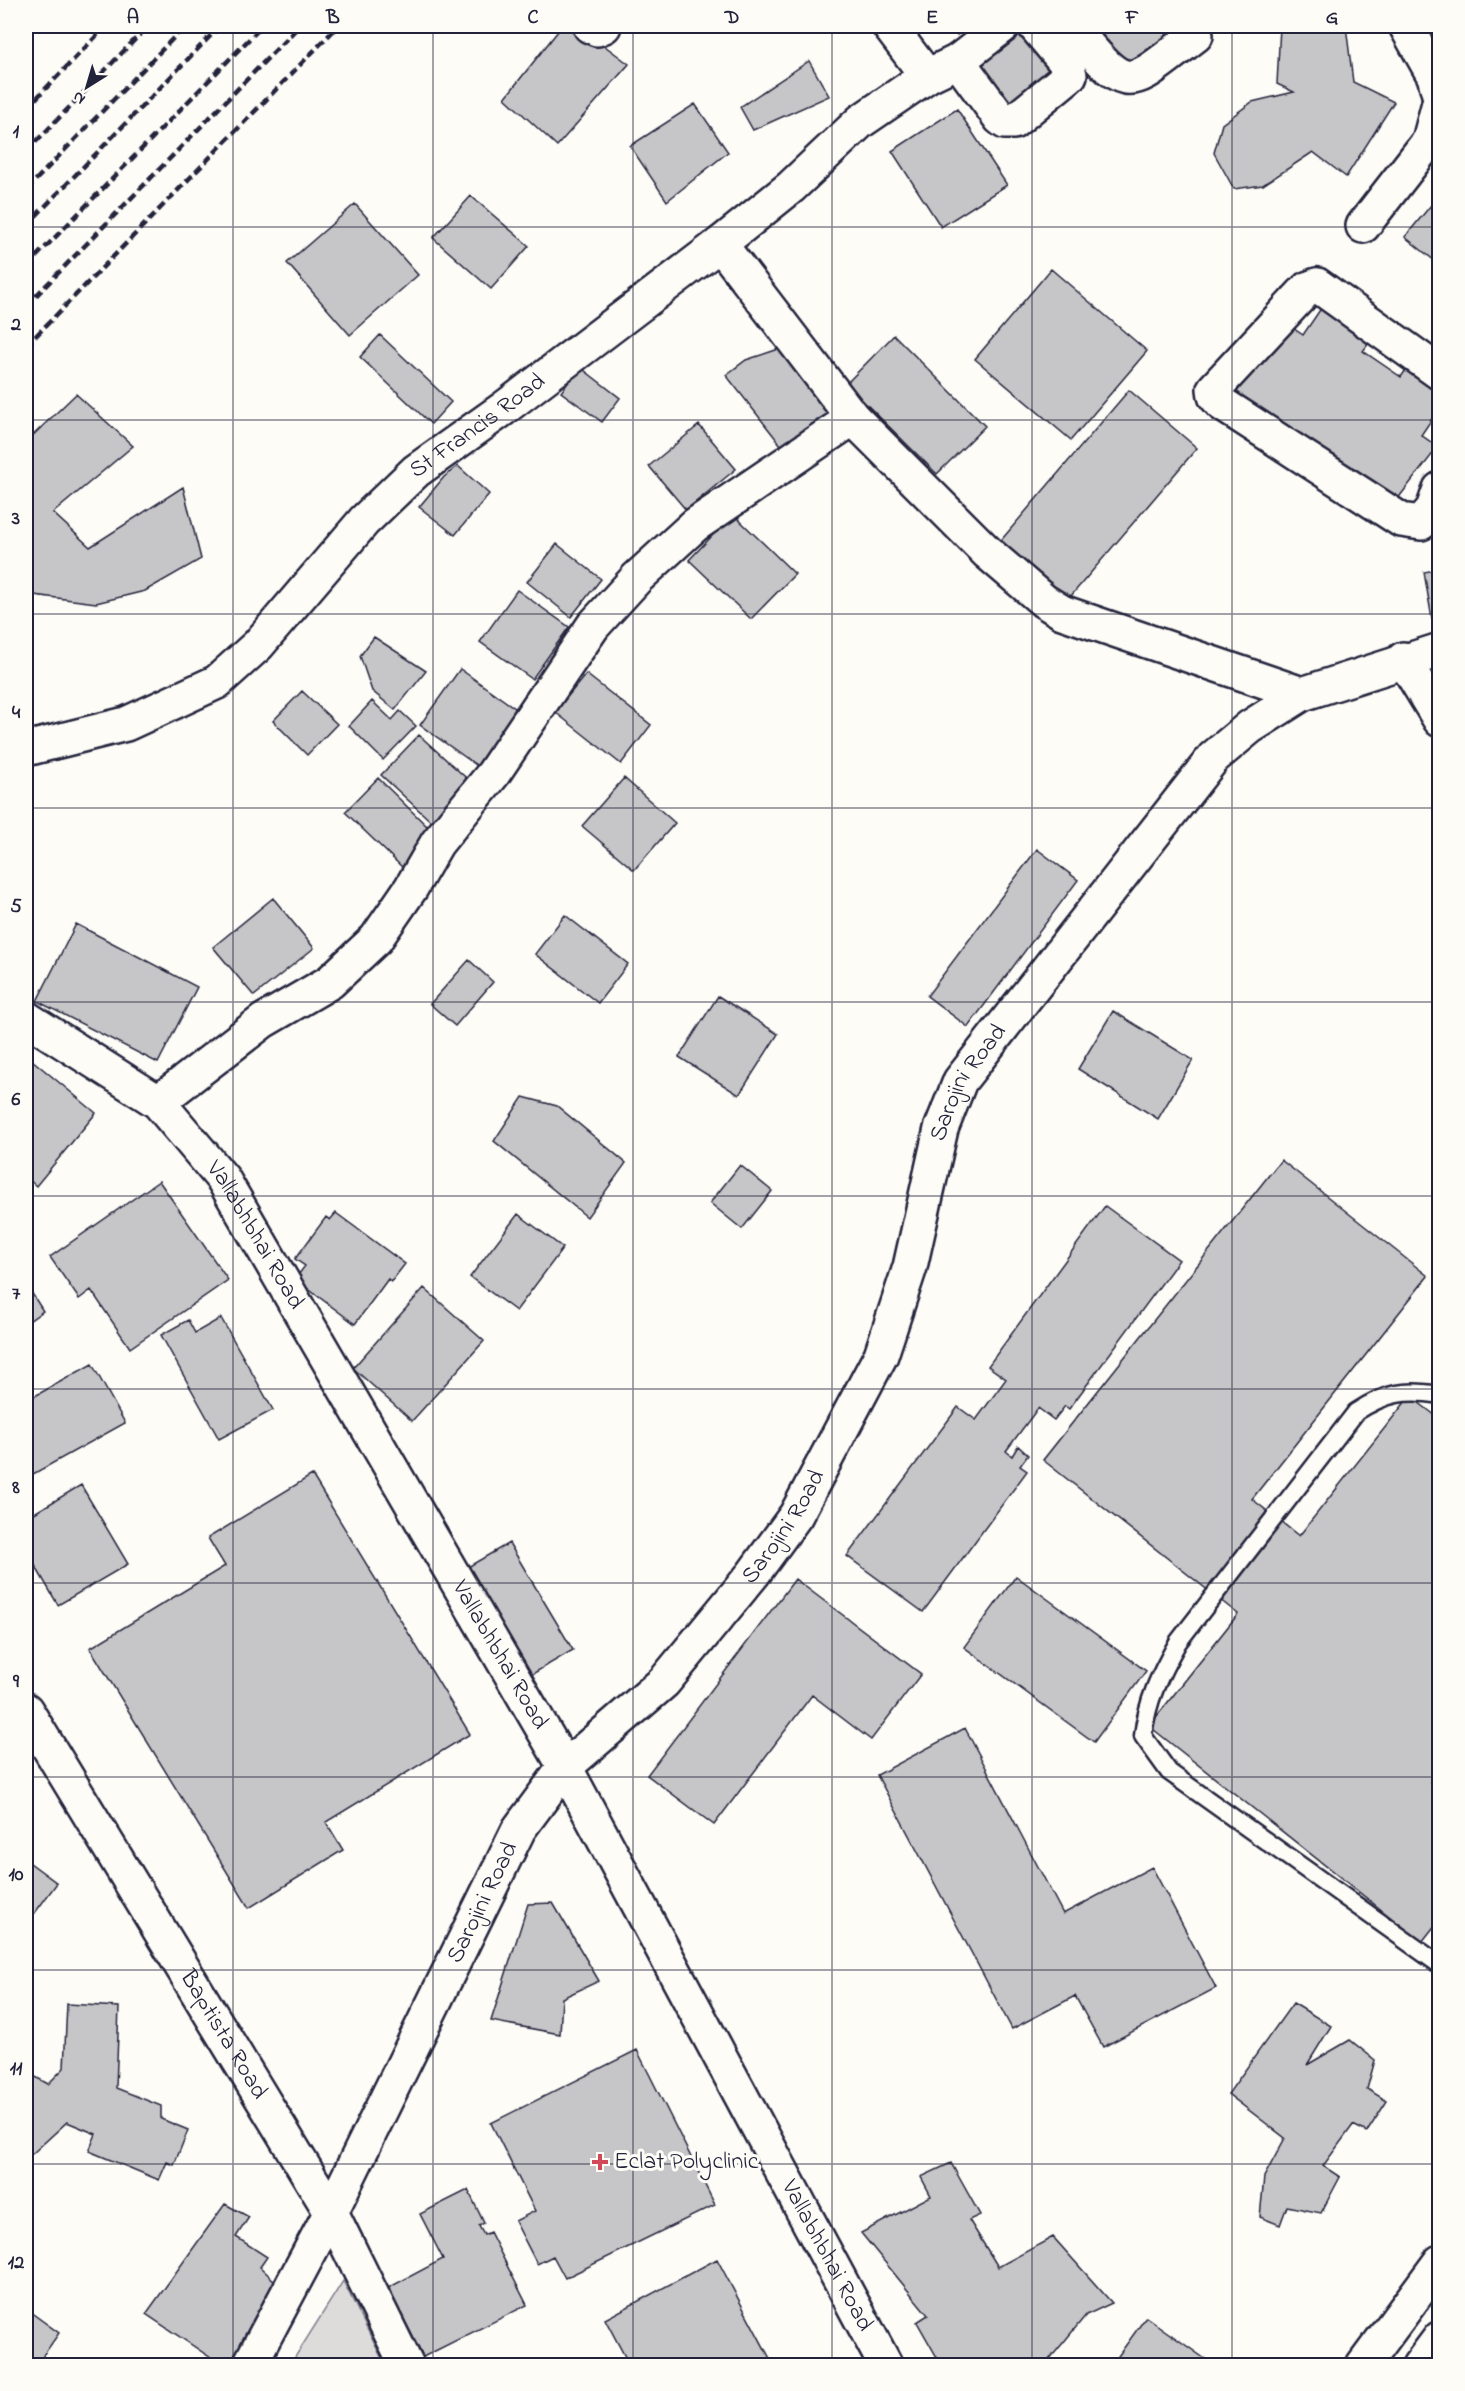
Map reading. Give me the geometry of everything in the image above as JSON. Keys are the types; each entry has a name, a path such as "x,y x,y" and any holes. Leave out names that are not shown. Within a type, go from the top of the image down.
{"street":[{"path":"590,26 597,29 604,26"},
{"path":"889,26 927,76"},
{"name":"St Francis Road","path":"26,749 126,724 218,682 258,645 364,521 416,471 503,409 720,244 791,188 861,121 927,76 958,61 1003,26"},
{"path":"958,61 1000,117 1005,122 1013,122 1070,75 1066,63 1035,26"},
{"path":"1071,26 1102,63 1116,75 1128,80 1141,76 1196,35"},
{"path":"1363,226 1428,141 1440,99 1434,76 1406,26"},
{"path":"720,244 853,418 988,553 1055,608 1302,694"},
{"path":"1440,373 1317,285 1306,289 1214,389 1215,396 1222,404 1401,520 1421,523 1433,508 1440,489"},
{"path":"158,1102 262,1021 330,982 376,939 411,888 437,843 493,774 593,626 637,578 695,525 853,418"},
{"name":"Sarojini Road","path":"249,2366 331,2212 519,1829 565,1767 664,1682 753,1574 796,1515 881,1355 910,1267 941,1129 960,1081 1214,757 1250,727 1302,694 1403,659 1440,650"},
{"path":"1403,659 1440,720"},
{"name":"Vallabhbhai Road","path":"26,1018 158,1102 223,1179 565,1767 886,2366"},
{"name":"Baptista Road","path":"27,1716 331,2212 407,2366"},
{"path":"1363,2366 1440,2262"},
{"path":"1419,2366 1440,2338"}],"lane":[{"path":"1440,1395 1408,1391 1377,1398 1356,1412 1178,1642 1155,1683 1146,1710 1143,1736 1169,1772 1440,1965"}],"shaded area":[{"path":"343,2281 385,2365 290,2365"}],"building":[{"path":"562,26 578,26 629,64 557,146 505,98"},
{"path":"949,26 968,26 957,35"},
{"path":"1011,26 1034,26 1063,65 1002,109 965,59"},
{"path":"1089,26 1177,26 1127,69"},
{"path":"1280,26 1346,26 1353,82 1394,102 1346,177 1313,152 1263,185 1234,189 1214,153 1222,124 1252,102 1294,92 1277,84"},
{"path":"809,61 829,96 753,130 740,107"},
{"path":"695,104 728,152 667,201 630,146"},
{"path":"957,109 1007,185 941,227 892,151"},
{"path":"1440,194 1440,265 1405,237"},
{"path":"471,196 529,246 491,289 433,238"},
{"path":"355,204 418,275 350,335 287,263"},
{"path":"1051,269 1147,351 1071,440 975,359"},
{"path":"1326,301 1375,335 1363,351 1401,377 1413,360 1440,378 1440,407 1421,435 1438,447 1393,505 1231,401 1284,322 1303,335"},
{"path":"380,335 451,402 431,424 360,357"},
{"path":"894,335 985,426 937,474 846,384"},
{"path":"782,348 836,417 788,454 726,375 746,360"},
{"path":"580,367 620,398 602,422 561,392"},
{"path":"1129,390 1197,448 1059,610 991,552"},
{"path":"76,394 133,446 53,513 90,547 183,487 201,559 145,591 96,603 26,594 26,442"},
{"path":"699,425 736,469 686,510 649,466"},
{"path":"458,466 489,494 455,535 419,507 444,477"},
{"path":"733,514 795,574 751,619 689,560"},
{"path":"557,544 601,579 571,617 527,582"},
{"path":"1440,569 1440,618 1432,619 1424,572"},
{"path":"517,590 569,627 532,679 480,642"},
{"path":"374,637 426,671 395,710 372,691 360,656"},
{"path":"460,669 519,711 479,767 420,725"},
{"path":"586,674 651,725 621,764 555,712"},
{"path":"302,691 337,724 307,755 273,721"},
{"path":"372,701 392,720 400,711 416,726 383,760 349,726"},
{"path":"419,735 474,785 436,826 381,775"},
{"path":"378,778 436,835 403,868 345,812"},
{"path":"624,778 675,823 634,870 582,826"},
{"path":"1037,849 1078,880 968,1027 927,996"},
{"path":"273,898 314,948 254,996 213,947"},
{"path":"565,915 628,964 598,1003 535,954"},
{"path":"76,924 197,987 158,1063 37,1001"},
{"path":"469,960 493,982 455,1026 430,1004"},
{"path":"718,996 778,1034 739,1095 679,1057"},
{"path":"1113,1011 1193,1060 1158,1119 1078,1069"},
{"path":"26,1055 96,1113 36,1186 26,1177"},
{"path":"523,1097 557,1106 626,1163 587,1217 494,1141"},
{"path":"1281,1160 1428,1276 1252,1499 1299,1536 1410,1396 1440,1419 1440,1771 1430,1783 1440,1790 1440,1919 1422,1942 1149,1726 1238,1614 1043,1460"},
{"path":"740,1165 772,1191 742,1229 710,1203"},
{"path":"159,1181 228,1280 130,1348 91,1290 79,1299 50,1257"},
{"path":"1105,1206 1179,1260 1069,1409 1065,1406 1054,1420 1038,1408 1006,1451 1012,1456 1018,1446 1028,1455 1020,1466 1027,1471 923,1612 847,1556 958,1407 976,1420 1006,1379 988,1366"},
{"path":"336,1213 405,1264 391,1282 388,1279 355,1324 295,1279 305,1266 295,1259 326,1217 330,1220"},
{"path":"518,1214 563,1248 516,1311 470,1277"},
{"path":"26,1284 43,1311 26,1323"},
{"path":"424,1288 484,1341 412,1421 353,1368"},
{"path":"221,1318 273,1410 219,1439 161,1335 188,1320 195,1333"},
{"path":"92,1364 125,1423 26,1478 26,1401"},
{"path":"312,1475 470,1734 326,1822 343,1850 249,1908 90,1648 225,1566 208,1538"},
{"path":"81,1485 128,1564 58,1605 26,1550 26,1518"},
{"path":"509,1543 573,1650 524,1679 461,1571"},
{"path":"1016,1576 1146,1671 1094,1742 964,1647"},
{"path":"795,1579 921,1674 871,1740 812,1695 714,1825 647,1775"},
{"path":"965,1728 1063,1914 1152,1867 1216,1988 1103,2047 1075,1996 1012,2029 877,1775"},
{"path":"26,1860 57,1883 26,1925"},
{"path":"553,1903 599,1981 562,1998 560,2034 491,2021 528,1904"},
{"path":"1293,2003 1331,2026 1307,2065 1350,2040 1375,2060 1367,2089 1387,2101 1367,2132 1353,2125 1323,2166 1340,2177 1321,2213 1287,2206 1280,2225 1260,2217 1264,2177 1285,2138 1228,2094"},
{"path":"67,2004 119,2007 116,2088 161,2106 161,2119 188,2130 174,2165 167,2162 159,2180 89,2151 96,2134 67,2122 32,2154 26,2153 26,2082 32,2075 48,2084 64,2068"},
{"path":"637,2050 715,2205 565,2278 553,2256 537,2264 515,2221 535,2211 491,2123"},
{"path":"951,2163 980,2215 969,2220 998,2267 1053,2237 1112,2303 1086,2315 1044,2366 942,2366 917,2322 928,2315 861,2233 931,2196 921,2177"},
{"path":"468,2190 484,2223 479,2226 484,2235 490,2232 527,2305 423,2357 388,2288 443,2259 420,2214"},
{"path":"225,2204 249,2217 236,2237 267,2257 260,2267 279,2285 246,2366 223,2366 146,2314"},
{"path":"717,2259 774,2366 630,2366 605,2319"},
{"path":"26,2309 59,2333 36,2366 26,2366"},
{"path":"1146,2317 1215,2366 1111,2366"}],"railway":[{"path":"26,109 106,26"},
{"path":"26,152 148,26"},
{"path":"26,190 185,26"},
{"path":"26,226 220,26"},
{"path":"26,267 262,26"},
{"path":"26,306 299,26"},
{"path":"26,346 338,26"}],"place":[{"name":"Eclat Polyclinic","path":"600,2162"}]}
